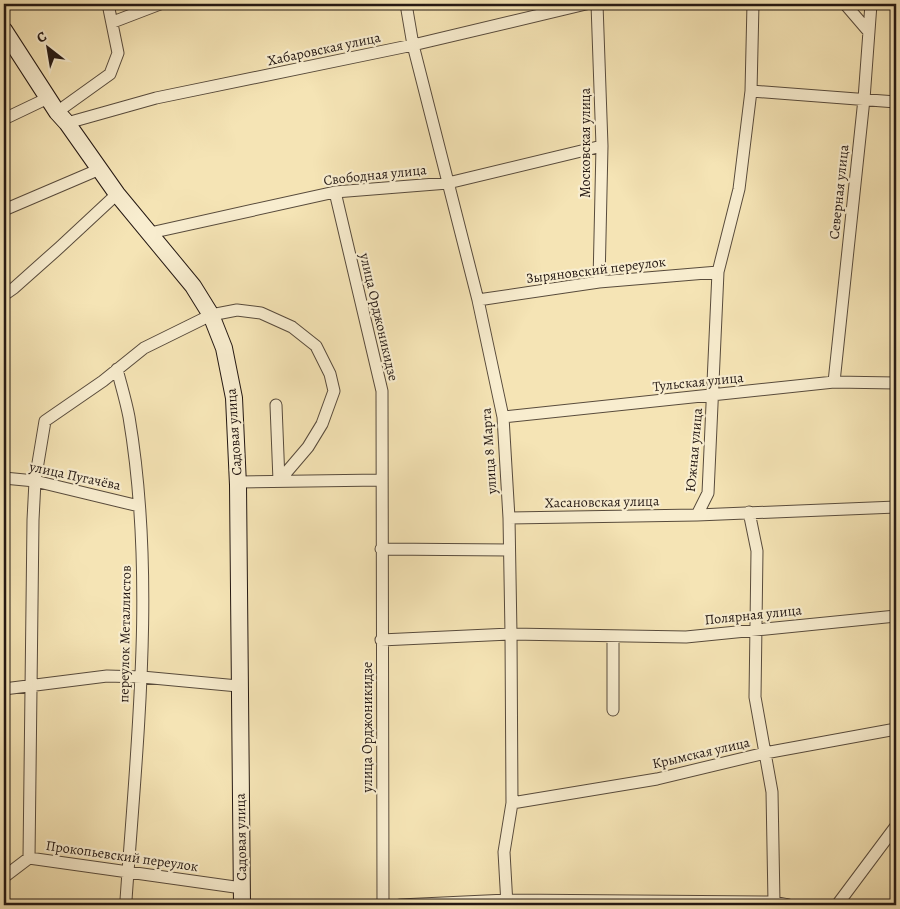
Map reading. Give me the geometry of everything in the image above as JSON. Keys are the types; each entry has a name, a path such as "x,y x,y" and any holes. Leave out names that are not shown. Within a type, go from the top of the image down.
{"street":[{"path":"4,119 57,111 110,74 118,53 108,4"},
{"path":"113,22 160,4"},
{"name":"улица 8 Марта","path":"406,4 413,46 478,300 503,416 509,518 511,634 512,803 504,852 507,903"},
{"name":"Хабаровская улица","path":"57,111 156,98 413,46 586,4"},
{"name":"Московская улица","path":"597,4 602,146 599,282"},
{"name":"Южная улица","path":"697,515 708,493 714,395 718,272 739,189 751,91 753,4"},
{"path":"846,4 869,32"},
{"name":"Северная улица","path":"834,382 864,99 871,4"},
{"name":"Садовая улица","path":"4,30 57,111 117,194 193,286 211,315 224,348 234,398 238,482 238,686 242,905"},
{"path":"751,91 896,102"},
{"name":"Свободная улица","path":"150,233 335,192 448,183 602,146"},
{"path":"4,210 100,169"},
{"name":"улица Орджоникидзе","path":"335,192 382,391 383,905"},
{"path":"4,295 60,247 117,194"},
{"name":"Зыряновский переулок","path":"478,300 599,282 718,272"},
{"path":"29,858 35,481 45,421 117,370 144,348 211,315 237,310 261,313 292,327 316,346 330,374 334,391 322,424 308,447 279,481"},
{"name":"переулок Металлистов","path":"117,370 129,416 141,531 142,677 126,900"},
{"name":"Тульская улица","path":"503,416 834,382 896,383"},
{"path":"276,405 279,481"},
{"name":"улица Пугачёва","path":"4,478 35,481 139,506"},
{"path":"238,482 382,480"},
{"path":"697,515 896,507"},
{"path":"749,512 757,552 755,697 772,792 774,902"},
{"name":"Хасановская улица","path":"509,518 697,515"},
{"path":"381,549 509,550"},
{"name":"Полярная улица","path":"381,640 511,634 686,637 896,616"},
{"path":"613,636 613,710"},
{"path":"4,689 107,676 142,677 238,686"},
{"name":"Крымская улица","path":"512,803 657,779 765,753 896,730"},
{"path":"837,905 896,826"},
{"name":"Прокопьевский переулок","path":"4,877 29,858 242,888"},
{"path":"400,905 774,902 789,905"}]}
